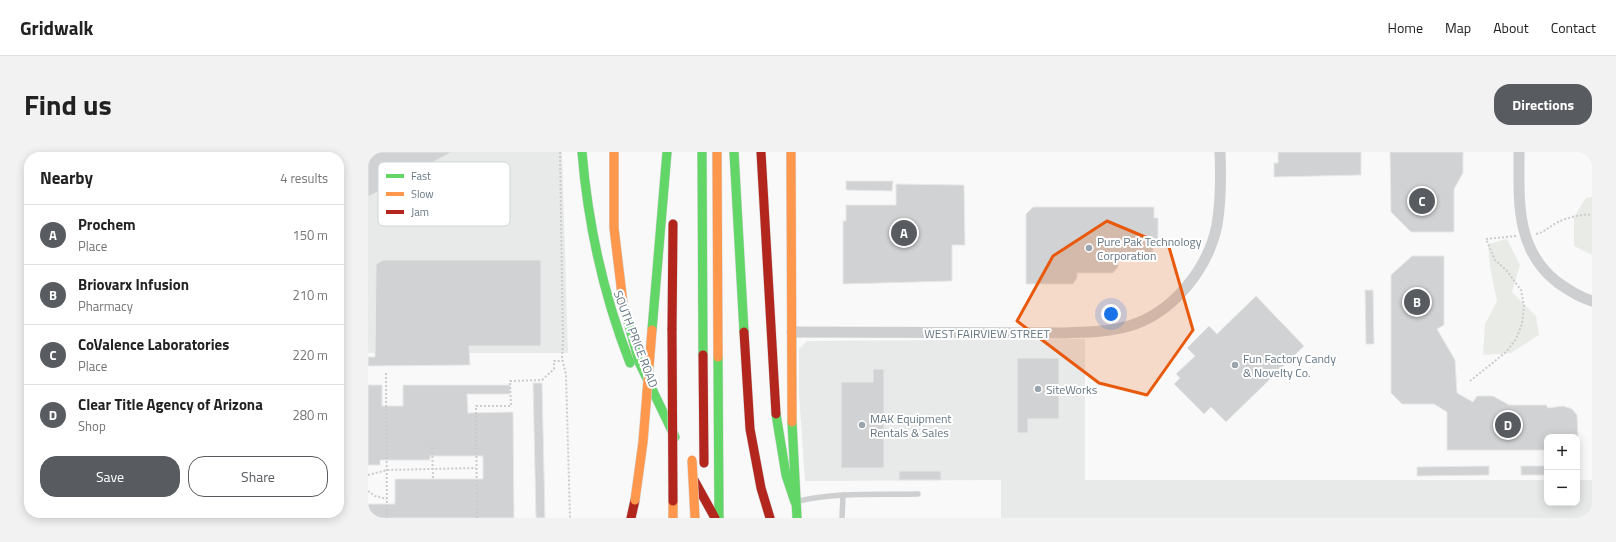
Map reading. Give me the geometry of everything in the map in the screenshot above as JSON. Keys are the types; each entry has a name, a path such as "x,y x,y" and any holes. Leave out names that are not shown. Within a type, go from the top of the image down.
{"main road":[{"name":"SOUTH PRICE ROAD","path":"582,152 589,223 600,274 625,351 637,381 687,459 715,518"},
{"path":"614,152 612,197 614,241 624,306 636,352 644,375 704,497"},
{"path":"631,518 643,442 668,152"},
{"path":"673,152 673,198"},
{"path":"702,152 705,518"},
{"path":"716,152 719,518"},
{"path":"734,152 750,429 761,488 770,518"},
{"path":"761,152 778,426 786,476 795,502"},
{"path":"791,152 792,426 797,518"},
{"path":"673,214 673,518"},
{"path":"687,459 695,518"}],"street":[{"name":"WEST FAIRVIEW STREET","path":"792,332 1099,332 1134,324 1175,300 1189,284 1201,266 1215,232 1221,194 1220,152"},
{"path":"1519,152 1522,227 1531,251 1545,273 1565,288 1592,301"}],"lane":[{"path":"795,502 815,497 918,494"},
{"path":"842,518 843,496"}],"path":[{"path":"560,152 563,361 566,376 570,518"},
{"path":"1470,381 1506,352 1516,339 1522,324 1524,306 1521,290 1507,270 1495,260 1486,239 1526,236 1546,230 1559,222 1586,214 1592,214"},
{"path":"477,518 476,406 511,406 510,381 542,380 554,369 554,361 563,361"},
{"path":"386,373 387,518"},
{"path":"432,444 433,479"},
{"path":"368,475 387,470 476,468"},
{"path":"368,492 375,496 387,499"}],"highlighted area":[{"path":"1107,221 1169,247 1193,330 1147,395 1099,383 1017,321 1053,256"}],"shaded area":[{"path":"368,152 562,152 568,353 368,353"},
{"path":"1592,197 1592,255 1574,246 1574,217 1586,198"},
{"path":"1507,239 1520,265 1512,292 1536,316 1539,335 1511,353 1483,355 1485,324 1497,301 1490,267 1488,244"},
{"path":"1085,339 1085,480 1544,480 1544,506 1580,506 1580,480 1592,480 1592,518 1001,518 1001,480 805,481 799,393 799,349 807,341"}],"building":[{"path":"368,152 452,152 433,162 378,162 378,192 368,197"},
{"path":"1278,152 1361,152 1361,175 1274,177 1274,163 1278,163"},
{"path":"1390,152 1463,152 1463,173 1454,189 1454,232 1411,232 1391,212"},
{"path":"846,181 893,181 892,191 846,190"},
{"path":"896,184 964,185 965,245 952,245 952,281 843,284 843,221 846,221 846,205 896,205"},
{"name":"Pure Pak Technology Corporation","path":"1033,207 1154,207 1154,218 1158,218 1158,243 1153,243 1153,253 1150,258 1118,258 1118,267 1113,273 1077,273 1077,278 1073,284 1026,284 1026,214"},
{"path":"1412,256 1444,256 1444,325 1437,329 1455,360 1457,393 1473,402 1477,396 1493,396 1509,405 1546,405 1548,408 1563,406 1572,409 1577,415 1578,434 1544,434 1544,450 1447,450 1447,412 1434,404 1402,404 1391,393 1391,275"},
{"path":"383,260 541,260 541,346 469,346 470,365 368,366 368,357 375,357 376,264"},
{"path":"1365,290 1373,290 1374,344 1366,344"},
{"name":"Fun Factory Candy & Novelty Co.","path":"1256,296 1304,346 1226,422 1211,407 1204,414 1174,384 1180,378 1176,374 1195,356 1187,348 1209,326 1217,334"},
{"name":"SiteWorks","path":"1017,358 1059,358 1059,419 1028,419 1028,433 1017,433"},
{"name":"MAK Equipment Rentals & Sales","path":"873,369 884,369 884,468 841,468 841,382 873,382"},
{"path":"533,383 542,383 545,518 536,518"},
{"path":"368,385 382,385 382,406 403,406 403,385 510,385 510,394 467,394 468,413 513,412 514,518 368,518 368,504 395,504 395,479 483,479 483,456 430,456 430,460 380,460 380,465 368,465"},
{"path":"1489,466 1489,475 1417,476 1417,467"},
{"path":"1521,466 1544,466 1544,475 1521,475"},
{"path":"899,471 941,471 941,480 899,480"}],"traffic: fast":[{"path":"582,152 588,206 598,259 612,311 630,363"},
{"path":"652,330 667,152"},
{"path":"702,152 703,355"},
{"path":"734,152 744,332"},
{"path":"623,303 639,362 675,437"},
{"path":"718,357 719,518"},
{"path":"776,414 786,475 795,502"},
{"path":"792,422 797,518"}],"traffic: slow":[{"path":"614,152 614,228 623,303"},
{"path":"717,152 718,357"},
{"path":"791,152 792,422"},
{"path":"635,500 643,442 652,330"},
{"path":"692,460 695,518"},
{"path":"673,501 673,518"}],"traffic: jam":[{"path":"761,152 776,414"},
{"path":"672,330 673,224"},
{"path":"672,330 673,501"},
{"path":"744,332 750,429 761,488 770,518"},
{"path":"703,355 704,463"},
{"path":"694,480 715,518"},
{"path":"631,518 635,500"}],"place":[{"name":"CoValence Laboratories","path":"1422,201"},
{"name":"Prochem","path":"904,233"},
{"name":"Pure Pak Technology Corporation","path":"1089,248"},
{"name":"Briovarx Infusion","path":"1417,302"},
{"name":"Fun Factory Candy & Novelty Co.","path":"1235,365"},
{"name":"SiteWorks","path":"1038,389"},
{"name":"MAK Equipment Rentals & Sales","path":"862,425"},
{"name":"Clear Title Agency of Arizona","path":"1508,425"}]}
